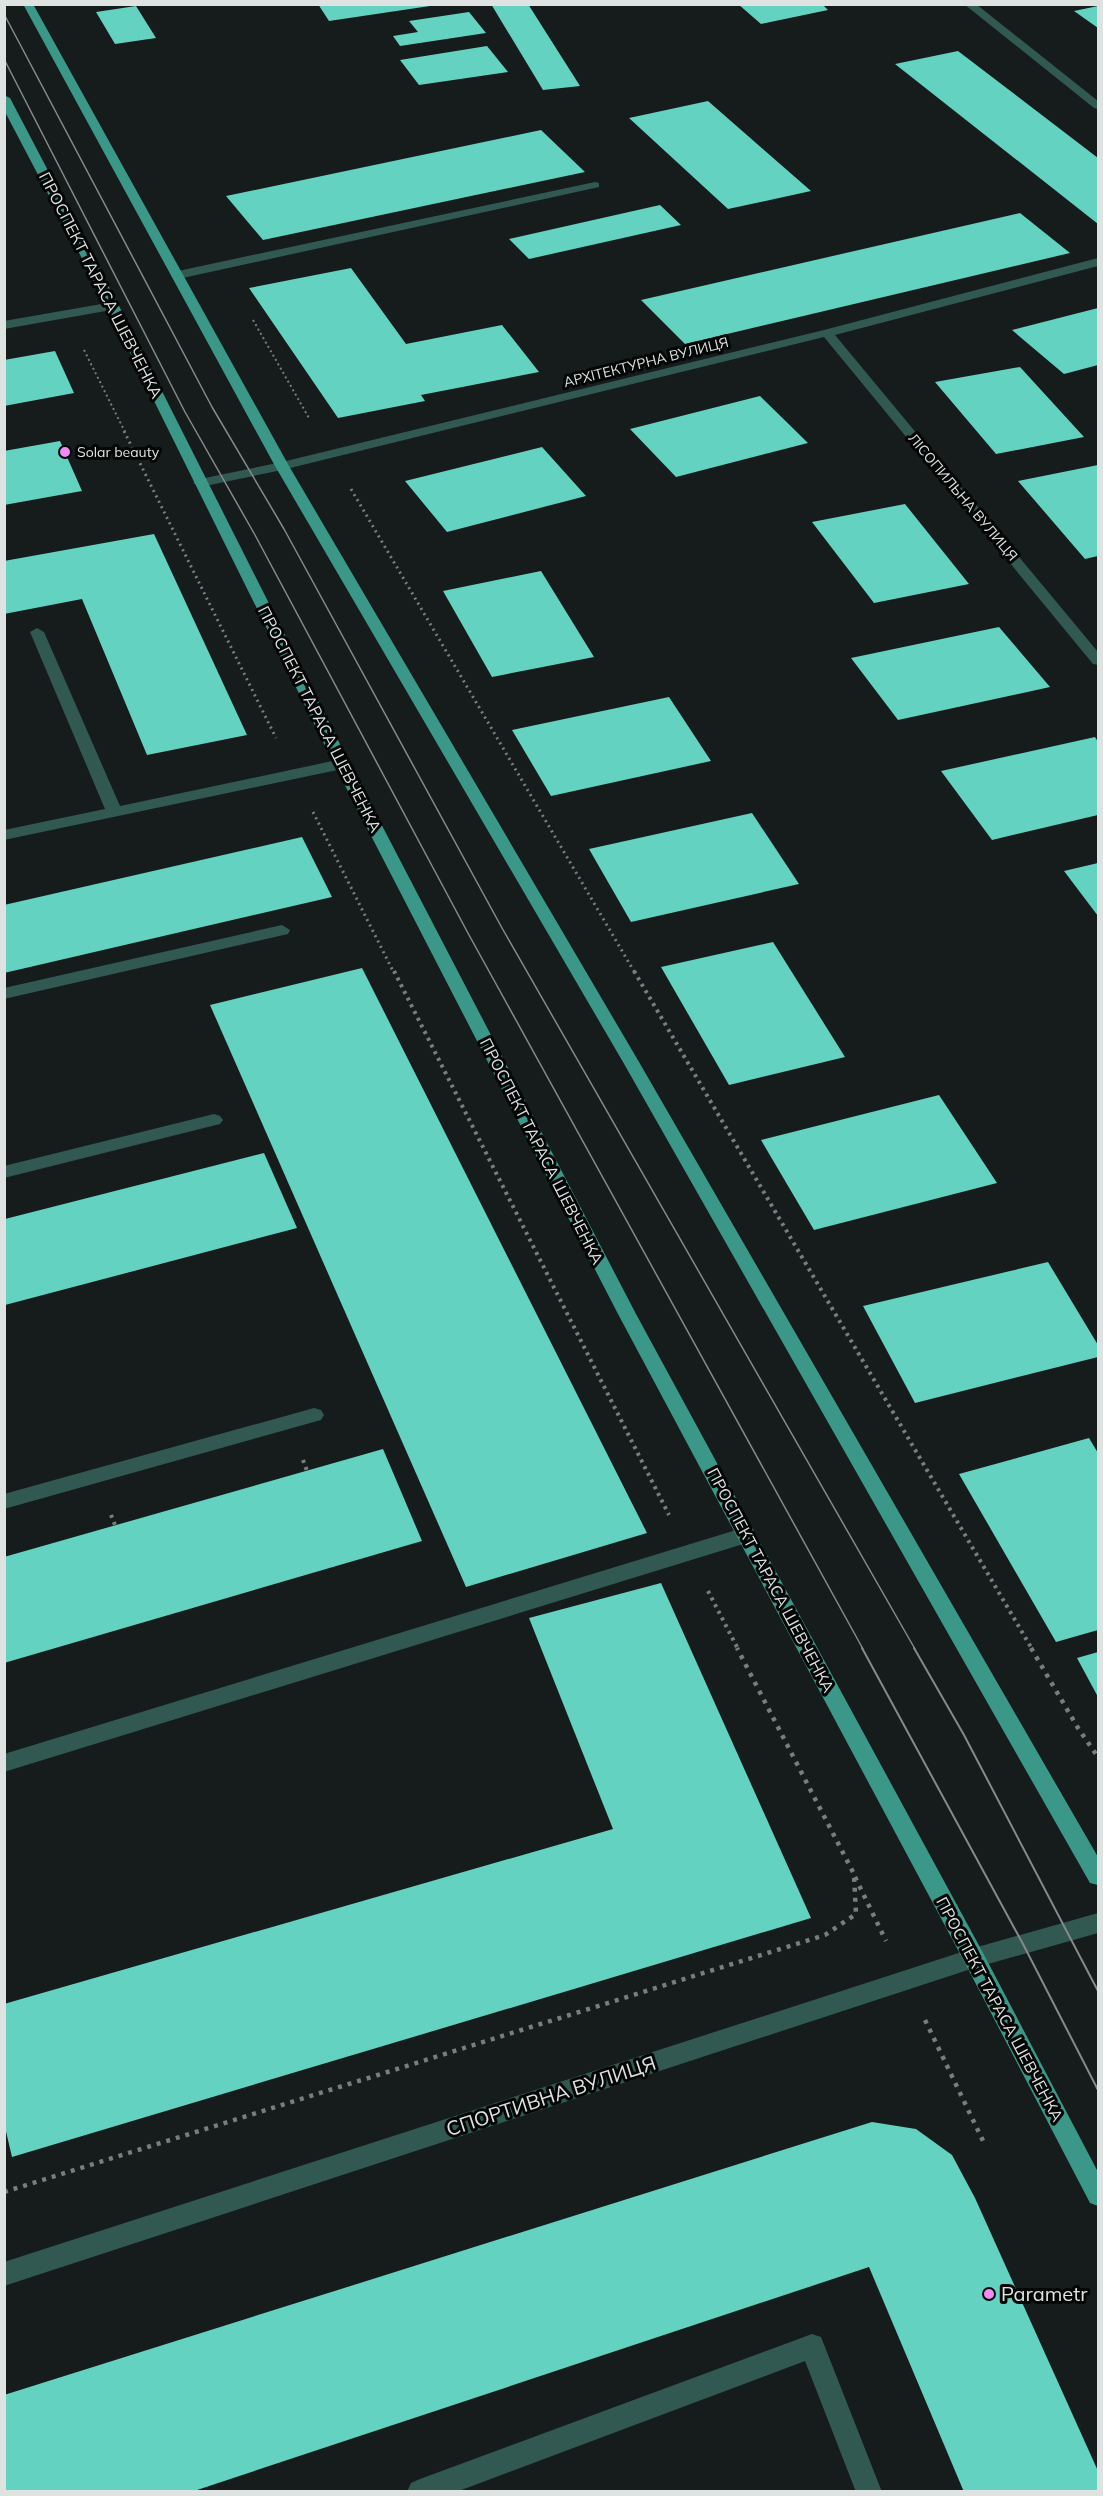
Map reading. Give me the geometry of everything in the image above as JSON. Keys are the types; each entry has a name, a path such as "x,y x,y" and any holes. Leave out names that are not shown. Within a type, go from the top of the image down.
{"main road":[{"path":"28,4 282,466 637,1072 1098,1876"},
{"name":"ПРОСПЕКТ ТАРАСА ШЕВЧЕНКА","path":"4,98 113,306 342,764 627,1314 974,1958 1098,2195"}],"street":[{"path":"969,4 1098,106"},
{"path":"178,275 595,185"},
{"name":"АРХІТЕКТУРНА ВУЛИЦЯ","path":"200,483 282,466 827,333 1098,262"},
{"path":"4,325 113,306"},
{"name":"ЛІСОПИЛЬНА ВУЛИЦЯ","path":"827,333 1098,661"},
{"path":"37,632 114,811"},
{"path":"4,835 342,764"},
{"path":"4,994 282,930"},
{"path":"4,1172 214,1120"},
{"path":"4,1502 314,1415"},
{"path":"4,1763 746,1536"},
{"name":"СПОРТИВНА ВУЛИЦЯ","path":"4,2274 974,1958 1098,1923"},
{"path":"420,2492 812,2346 869,2492"}],"path":[{"path":"221,266 1072,1718 1098,1757"},
{"path":"4,2192 825,1935 856,1914 854,1874 689,1554 294,774 67,314"}],"building":[{"path":"318,4 430,4 430,6 329,21"},
{"path":"491,4 528,4 580,86 543,90"},
{"path":"738,4 822,4 828,10 761,24"},
{"path":"136,6 156,38 115,44 96,12"},
{"path":"1098,6 1098,28 1074,11"},
{"path":"469,12 486,33 400,46 393,36 418,32 409,21"},
{"path":"487,46 508,72 419,85 400,60"},
{"path":"958,51 1098,158 1098,224 895,64"},
{"path":"708,101 811,191 728,209 629,118"},
{"path":"541,130 585,172 263,240 226,196"},
{"path":"660,205 681,225 529,259 509,239"},
{"path":"1020,213 1070,253 685,344 641,300"},
{"path":"351,268 406,344 502,325 539,372 421,395 425,401 338,418 249,288"},
{"path":"1098,308 1098,365 1064,374 1012,330"},
{"path":"55,351 74,393 4,406 4,360"},
{"path":"1020,367 1084,437 996,454 935,382"},
{"path":"760,396 808,443 676,477 630,429"},
{"path":"60,441 82,491 4,505 4,451"},
{"path":"542,447 586,496 447,532 405,481"},
{"path":"1098,465 1098,556 1085,559 1018,481"},
{"path":"905,504 969,584 874,603 812,522"},
{"path":"154,534 247,735 147,755 82,599 4,614 4,561"},
{"path":"541,571 594,657 492,677 443,591"},
{"path":"999,627 1050,687 898,720 851,658"},
{"path":"669,697 711,761 551,796 512,730"},
{"path":"1095,737 1098,742 1098,815 992,840 941,771"},
{"path":"752,813 799,884 631,922 589,849"},
{"path":"302,837 332,897 4,973 4,905"},
{"path":"1098,863 1098,916 1064,871"},
{"path":"773,942 845,1057 729,1085 661,967"},
{"path":"362,968 647,1533 466,1587 210,1005"},
{"path":"939,1095 997,1183 814,1230 761,1140"},
{"path":"264,1153 297,1228 5,1305 5,1219"},
{"path":"1048,1262 1098,1345 1098,1357 915,1403 863,1306"},
{"path":"1089,1438 1098,1453 1098,1630 1056,1642 959,1474"},
{"path":"383,1449 422,1541 4,1663 4,1557"},
{"path":"661,1583 811,1918 12,2157 4,2123 4,2004 613,1829 529,1618"},
{"path":"1098,1652 1098,1697 1077,1658"},
{"path":"872,2122 916,2129 952,2155 975,2198 1098,2471 1098,2492 964,2492 869,2267 191,2492 4,2492 4,2395"}],"tram line":[{"path":"4,14 212,407 284,529 502,928 915,1649"},
{"path":"4,59 185,412 255,535 469,935 863,1649"},
{"path":"862,1648 1023,1944 1098,2090"},
{"path":"914,1648 964,1735 1098,1991"}],"place":[{"name":"Solar beauty","path":"65,452"},
{"name":"Parametr","path":"989,2294"}]}
